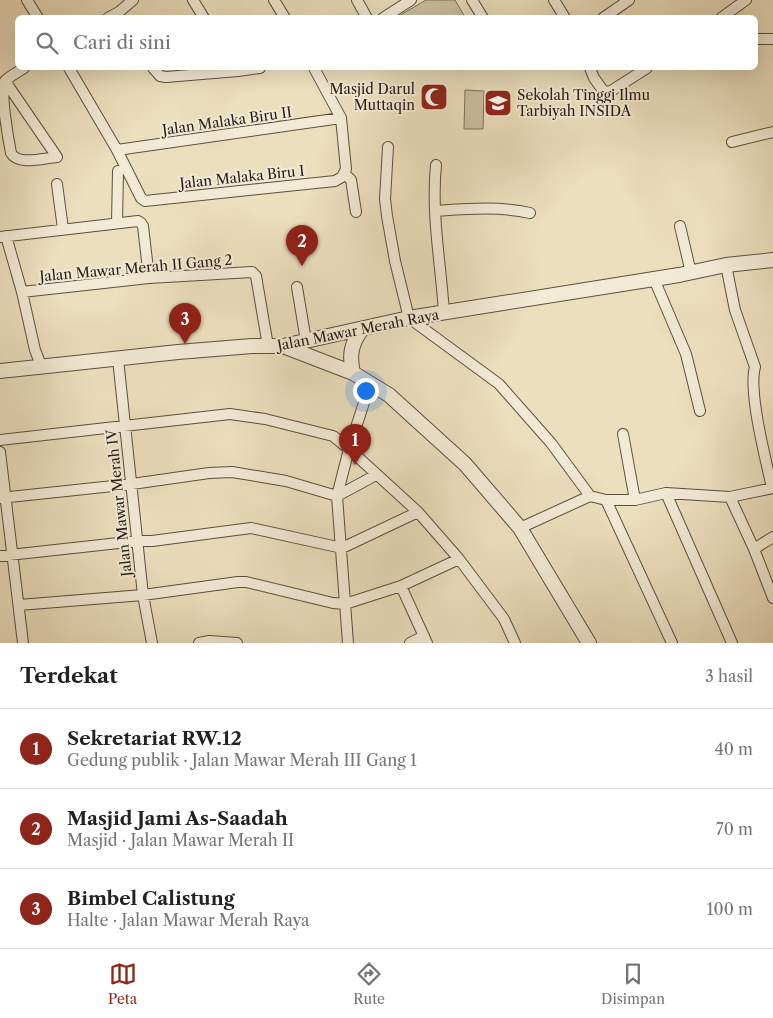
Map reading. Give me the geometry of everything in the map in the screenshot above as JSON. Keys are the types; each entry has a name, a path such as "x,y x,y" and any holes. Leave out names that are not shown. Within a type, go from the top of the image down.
{"street":[{"path":"27,0 36,15"},
{"path":"120,15 133,0"},
{"path":"193,0 202,15"},
{"path":"274,0 283,15"},
{"path":"357,0 365,15"},
{"path":"388,15 411,0"},
{"path":"472,0 481,15"},
{"path":"554,0 563,15"},
{"path":"608,15 630,0"},
{"path":"725,15 746,0"},
{"path":"758,39 773,39"},
{"path":"5,81 57,157 23,160 13,157 11,153 1,94 5,81 21,70"},
{"path":"69,70 118,150"},
{"path":"155,70 160,76 166,77 228,70"},
{"path":"315,70 341,118 346,169 344,174 351,180 356,212"},
{"path":"591,70 604,92 611,91 644,70"},
{"name":"Jalan Malaka Biru II","path":"118,150 341,118"},
{"path":"732,142 773,132"},
{"path":"388,147 385,199 387,216 395,261 409,318 499,384 551,443 590,496"},
{"name":"Jalan Malaka Biru I","path":"118,150 141,198 145,201 335,181 344,174"},
{"path":"436,165 433,191 444,313"},
{"path":"117,223 118,171"},
{"path":"57,184 63,229"},
{"path":"435,212 484,209 516,210 530,213"},
{"path":"42,368 34,350 22,292 3,237 117,223 141,222 149,278"},
{"path":"680,226 691,272"},
{"name":"Jalan Mawar Merah Raya","path":"0,371 224,348 284,346 409,318 654,279 726,265 773,260"},
{"path":"520,528 590,496 606,500 635,500 666,493 730,497 772,488 754,392 753,375 755,367 736,310 726,265"},
{"name":"Jalan Mawar Merah II Gang 2","path":"22,292 149,278 252,272 256,276 268,346"},
{"path":"654,279 686,354 700,411"},
{"path":"298,287 306,341"},
{"path":"353,373 351,349 362,329"},
{"path":"284,346 353,373 389,395 465,464 520,528 589,643"},
{"name":"Jalan Mawar Merah IV","path":"118,359 143,594 152,643"},
{"path":"348,643 337,496 370,384"},
{"path":"0,440 217,415 246,416 280,422 333,436 418,512 459,559 504,619 515,643"},
{"path":"623,434 635,500"},
{"path":"0,452 3,498 13,554 23,643"},
{"path":"3,498 132,484 209,473 232,472 286,481 337,496 376,475"},
{"path":"666,493 732,643"},
{"path":"730,497 770,582 773,598"},
{"path":"606,500 672,643"},
{"path":"0,556 152,541 251,528 342,548 418,512"},
{"path":"754,549 773,537"},
{"path":"19,605 143,594 246,582 332,603 345,604 401,586 459,559"},
{"path":"401,586 426,640 410,643"},
{"path":"198,643 237,643"}],"shaded area":[{"path":"426,0 455,0 464,15 400,15"},
{"path":"465,90 484,91 483,129 464,129"}],"place":[{"name":"Masjid Darul Muttaqin","path":"434,97"},
{"name":"Sekolah Tinggi Ilmu Tarbiyah INSIDA","path":"498,103"},
{"name":"Masjid Jami As-Saadah","path":"302,266"},
{"name":"Bimbel Calistung","path":"185,344"},
{"name":"Sekretariat RW.12","path":"355,465"}]}
